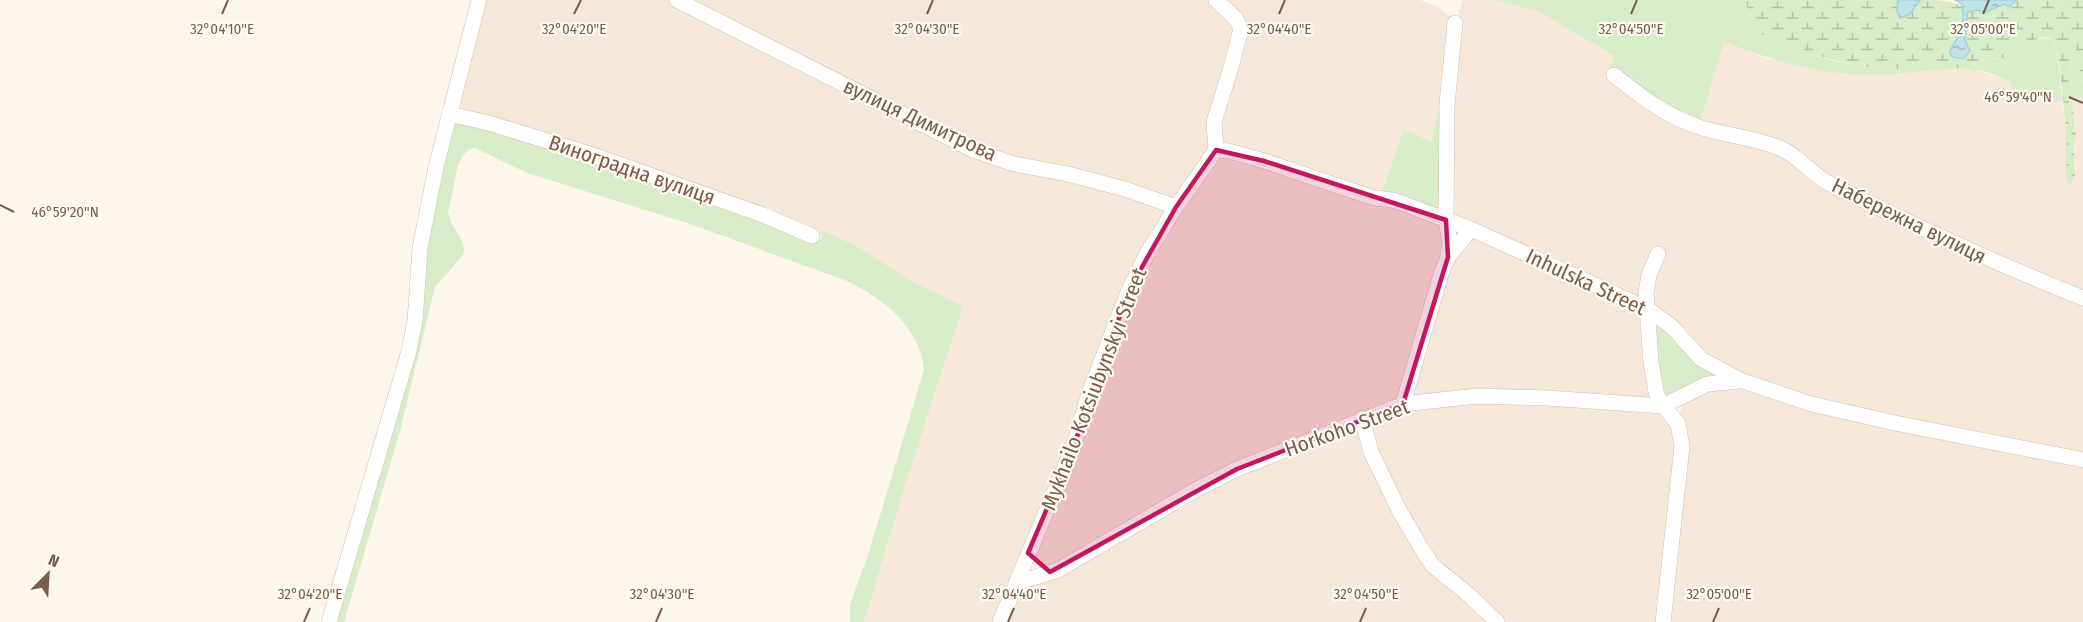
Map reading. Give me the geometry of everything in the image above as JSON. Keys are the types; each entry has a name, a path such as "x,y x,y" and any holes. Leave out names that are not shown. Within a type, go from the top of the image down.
{"street":[{"path":"328,622 409,351 415,321 420,248 449,114 479,0"},
{"name":"вулиця Димитрова","path":"677,0 973,150 1014,164 1068,174 1125,189 1176,207"},
{"path":"1216,0 1236,19 1240,29 1214,122 1216,150"},
{"path":"1449,257 1450,232 1446,220 1447,104 1455,23"},
{"name":"Набережна вулиця","path":"1614,75 1668,115 1698,127 1770,144 1784,150 1827,183 1986,259 2083,298"},
{"name":"Виноградна вулиця","path":"449,114 489,123 610,161 763,215 812,236"},
{"name":"Mykhailo Kotsiubynskyi Street","path":"1000,622 1074,445 1089,393 1129,290 1148,252 1216,150"},
{"name":"Inhulska Street","path":"1216,150 1264,160 1374,198 1393,200 1471,229 1648,309 1672,327 1701,359 1740,381 1811,404 2083,460"},
{"path":"1403,404 1441,274 1449,257 1471,229"},
{"path":"1658,254 1649,275 1646,293 1651,362 1656,392 1663,406 1678,424"},
{"path":"1663,406 1707,384 1740,381"},
{"path":"1663,622 1682,446 1678,406 1689,392"},
{"name":"Horkoho Street","path":"1016,583 1058,570 1197,489 1237,470 1362,418 1403,404 1477,396 1663,406"},
{"path":"1362,418 1371,452 1400,512 1425,554 1440,573 1469,595 1497,622"},
{"path":"1028,553 1050,572"}],"highlighted area":[{"path":"1216,150 1264,161 1446,220 1448,257 1403,404 1237,469 1050,572 1028,553 1074,445 1129,290 1176,207"}],"shaded area":[{"path":"483,0 671,0 952,142 1169,209 998,622 864,622 962,306 908,279 857,246 823,232 822,236 806,231 455,110"},
{"path":"683,0 1213,0 1236,26 1214,145 1179,200 1013,162"},
{"path":"1219,0 1420,0 1436,6 1453,22 1449,67 1431,143 1404,129 1380,196 1230,149 1219,141 1221,105 1243,29"},
{"path":"1463,0 1494,0 1539,12 1615,57 1652,108 1795,159 2083,301 2083,457 1811,402 1716,366 1674,325 1452,219 1449,211 1457,17"},
{"path":"1724,42 1771,60 1976,70 2010,81 2052,102 2062,101 2066,131 2066,180 2075,175 2076,165 2074,153 2076,129 2071,100 2083,98 2083,296 1827,181 1798,156 1699,125"},
{"path":"1223,154 1439,220 1447,232 1402,399 1362,416 1050,568 1035,557 1131,290 1211,162"},
{"path":"1473,237 1643,309 1653,400 1410,400 1443,276"},
{"path":"1724,384 2083,463 2083,622 1666,622 1681,407 1684,401"},
{"path":"1476,398 1662,413 1676,426 1660,622 1501,622 1442,570 1375,452 1370,427 1374,419 1380,415"},
{"path":"1358,430 1409,536 1493,622 1002,622 1014,591 1199,491"}],"green space":[{"path":"1494,0 1745,0 1752,22 1759,33 1771,41 1798,44 1810,55 1881,70 1925,63 1959,68 1974,65 1980,60 2007,56 2012,46 2020,42 2048,38 2057,47 2062,101 2052,102 2012,87 2010,81 1979,71 1949,69 1873,75 1834,73 1779,61 1724,42 1699,125 1610,70 1614,56 1539,12"},
{"path":"1745,0 1898,0 1897,14 1900,18 1909,15 1920,0 1950,2 1963,7 1961,30 1954,40 1970,48 1964,38 1968,24 1966,17 1968,12 1977,10 1986,12 2004,4 2009,7 2017,0 2083,0 2083,85 2074,39 2072,37 2070,39 2071,96 2076,135 2075,175 2071,183 2066,180 2066,131 2059,62 2056,43 2050,38 2042,37 2018,42 2013,45 2007,56 2001,59 1980,60 1971,66 1959,68 1925,63 1881,70 1810,55 1798,44 1771,41 1759,33 1752,22"},
{"path":"2072,37 2083,85 2083,98 2071,100 2070,39"},
{"path":"1449,67 1444,214 1380,196 1404,129 1431,142"},
{"path":"470,120 804,235 821,240 823,231 857,246 908,279 963,306 864,622 850,622 850,604 868,555 924,370 916,340 908,327 886,305 847,281 690,224 527,173 475,148 468,150 458,165 448,213 462,241 463,255 435,287 400,431 344,622 333,622 412,351 421,270 449,129 456,121"},
{"path":"1654,318 1726,375 1666,399 1660,397"}],"water":[{"path":"1898,0 1920,0 1909,15 1900,18 1897,12"},
{"path":"1955,0 2017,0 2009,7 2004,4 1986,12 1977,10 1968,12 1964,38 1970,51 1964,58 1956,58 1950,53 1960,33 1963,11 1962,4"}]}
